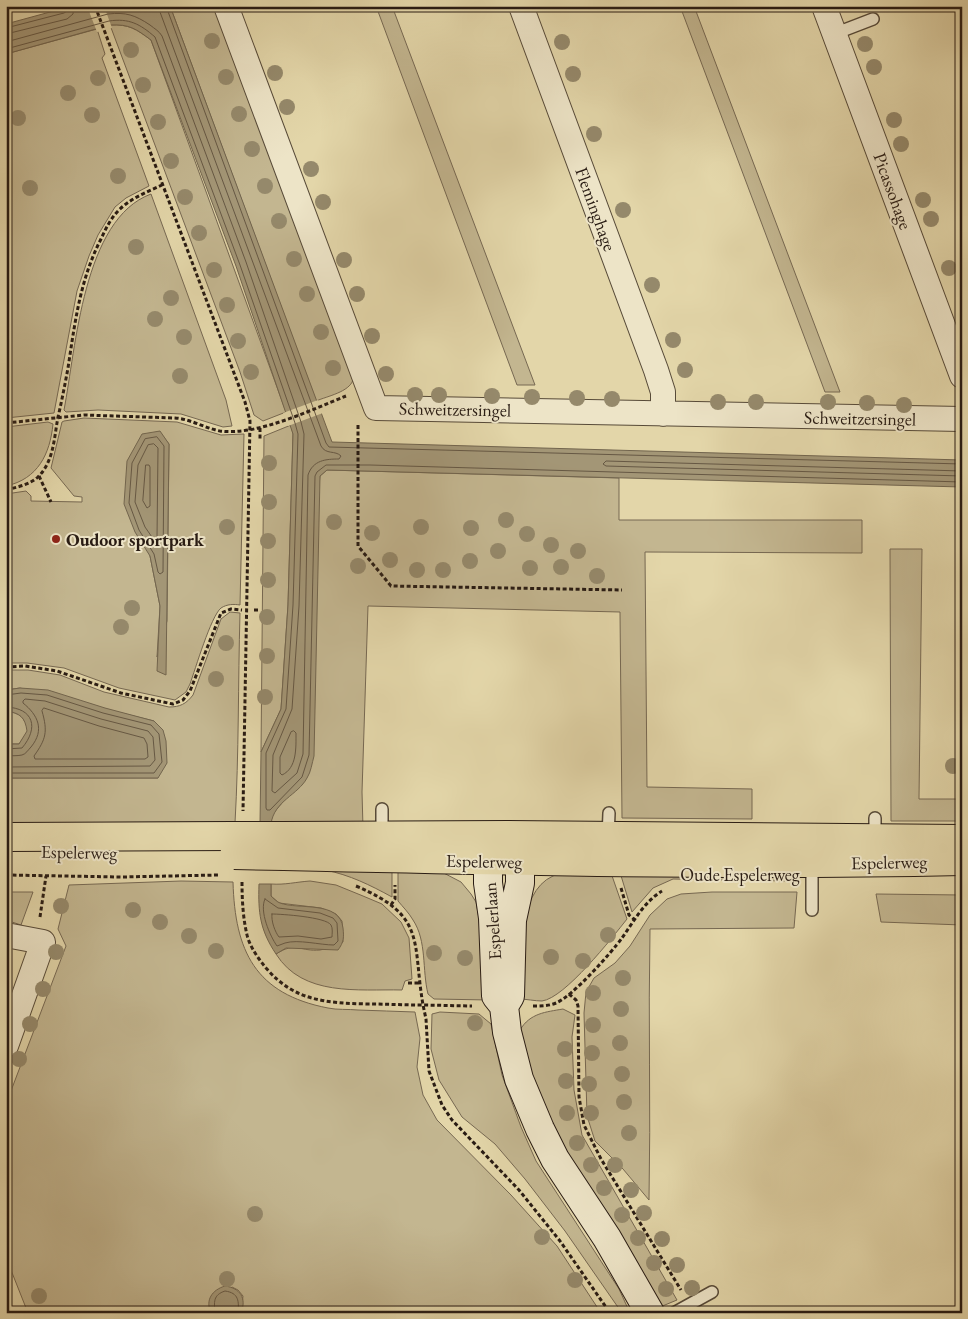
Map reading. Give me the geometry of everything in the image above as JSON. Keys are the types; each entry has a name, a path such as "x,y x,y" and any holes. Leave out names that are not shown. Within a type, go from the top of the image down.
{"main road":[{"name":"Espelerweg","path":"382,834 488,861 520,861 608,842"},
{"name":"Espelerweg","path":"6,850 230,855 284,846 382,834 507,835 608,842 812,851 875,844 962,839"},
{"name":"Espelerlaan","path":"504,1006 510,996 512,920 520,882 520,861 507,835 488,861 488,882 494,927 496,996 504,1006 507,1032 522,1088 555,1158 607,1238 650,1313"},
{"name":"Espelerweg","path":"6,837 230,855"},
{"name":"Espelerweg","path":"875,844 962,861"}],"street":[{"name":"Schweitzersingel","path":"226,6 376,408 962,419"},
{"name":"Fleminghage","path":"521,6 656,370 663,392 663,414"},
{"name":"Picassohage","path":"824,6 962,376"},
{"path":"6,935 43,942 6,1046"}],"lane":[{"path":"834,34 873,19"},
{"path":"812,851 812,910"},
{"path":"674,1313 712,1292"}],"path":[{"path":"96,6 245,402 251,429 248,610"},
{"path":"108,54 112,48"},
{"path":"6,490 29,483 39,476 52,452 85,274 108,224 120,209 136,197 162,185"},
{"path":"6,423 84,414 184,419 218,430 251,429 271,425 336,400"},
{"path":"358,420 358,546 391,586 622,590"},
{"path":"260,428 260,439"},
{"path":"39,476 51,502"},
{"path":"6,667 25,666 57,671 122,693 168,703 178,702 187,696 194,685 221,613 231,609 242,610"},
{"path":"6,875 121,877 230,855"},
{"path":"40,921 46,876"},
{"path":"355,886 391,905 401,913 412,932 416,946 419,983 426,1020 429,1071 442,1105 452,1120 519,1190 560,1241 610,1313"},
{"path":"621,888 629,915 635,920"},
{"name":"Oude Espelerweg","path":"539,1006 557,1003 570,994 621,940 650,899 665,890"},
{"path":"391,905 395,899"},
{"path":"408,983 419,983"},
{"path":"570,994 576,1000 578,1006 579,1097 584,1125 601,1159 689,1305"},
{"path":"409,1005 477,1006"}],"shaded area":[{"path":"170,6 216,6 353,380 347,388 338,393 316,401"},
{"path":"376,6 392,6 535,385 517,385"},
{"path":"680,6 694,6 840,392 825,392"},
{"path":"110,25 122,25 132,28 151,40 286,412 263,421 254,415 240,372"},
{"path":"97,29 105,54 102,58 149,186 126,198 115,207 98,235 89,256 77,291 54,413 6,418 6,54"},
{"path":"151,194 226,400 232,426 223,427 181,414 98,410 66,412 64,410 86,288 97,257 110,230 128,208"},
{"path":"84,418 177,422 221,435 244,434 240,605 226,606 217,613 208,632 190,684 186,692 175,700 119,688 64,668 27,663 6,663 6,494 26,491 31,496 31,501 82,502 82,497 74,496 51,468 62,422","holes":["159,431 169,444 167,621 157,657 160,606 150,556"]},
{"path":"48,422 53,424 51,435 49,445 40,464 26,478 6,486 6,427"},
{"path":"291,425 293,434 288,605 281,709 261,752 264,436"},
{"path":"327,470 619,478 619,520 862,520 862,553 645,552 647,787 752,789 752,819 622,818 620,612 368,606 362,792 363,828 271,824 272,815 286,798 320,476"},
{"path":"890,549 922,549 919,799 962,799 962,821 891,821"},
{"path":"230,612 240,613 235,823 6,828 6,778 158,778 154,721 20,688 6,690 6,670 28,670 60,675 104,692 169,707 180,706 193,695 221,619"},
{"path":"6,711 21,716 25,722 28,731 19,744 6,744"},
{"path":"398,866 436,869 461,882 471,894 476,902 481,929 489,1000 434,999 428,994 420,937 411,917 398,901"},
{"path":"392,867 392,897 360,881 325,870"},
{"path":"619,869 773,870 788,881 673,879 653,888 632,912"},
{"path":"580,870 610,870 627,919 588,966 563,990 542,1001 519,999 520,949 526,913 532,897 541,884 553,876"},
{"path":"181,881 233,882 238,929 245,948 254,966 266,980 283,992 303,1001 331,1009 415,1012 420,1038 417,1067 423,1095 437,1120 511,1195 557,1246 601,1313 241,1313 243,1296 232,1287 209,1307 211,1313 28,1313 7,1260 6,1104 66,946 58,929 69,885"},
{"path":"310,881 336,885 382,904 401,922 409,938 412,979 405,981 402,990 350,990 333,988 301,978 287,968 276,954 283,950 294,948 320,950 343,942 342,921 336,914 321,908 279,903 271,896 271,884"},
{"path":"6,892 33,892 21,925 6,920"},
{"path":"797,892 794,928 650,929 649,1200 623,1169 595,1141 587,1116 584,1013 586,992 594,978 615,963 630,946 650,915 667,899 681,894"},
{"path":"876,894 962,895 962,925 881,922"},
{"path":"563,1009 575,1015 572,1037 574,1090 582,1135 677,1300 660,1307 563,1154 536,1090 520,1030 524,1024 534,1017 545,1012"},
{"path":"440,1012 479,1014 491,1024 502,1075 536,1161 619,1289 630,1313 622,1313 565,1231 495,1144 462,1117 439,1080 431,1049 432,1014"}],"water":[{"path":"72,6 170,6 332,442 962,460 962,487 327,470 320,476 314,756 310,773 303,784 281,804 273,816 271,824 260,824 261,752 281,709 288,605 293,434 236,266 151,40 132,28 123,25 110,25 6,54 6,24"},
{"path":"160,431 169,444 166,675 157,671 160,606 150,556 135,532 124,504 127,461 142,434"},
{"path":"20,688 48,690 154,721 163,730 166,741 167,763 158,778 6,778 6,744 19,744 27,731 21,716 6,711 6,690"},
{"path":"259,884 271,884 271,896 280,903 317,908 334,913 340,919 343,928 342,942 338,950 286,948 276,954 266,937 261,921"},
{"path":"225,1286 238,1291 243,1298 241,1313 211,1313 209,1300 211,1296 216,1290"}],"pier":[{"path":"87,6 104,6 112,28 97,32"},
{"path":"318,400 323,413 288,426 283,413"}],"place":[{"name":"Oudoor sportpark","path":"56,539"}]}
